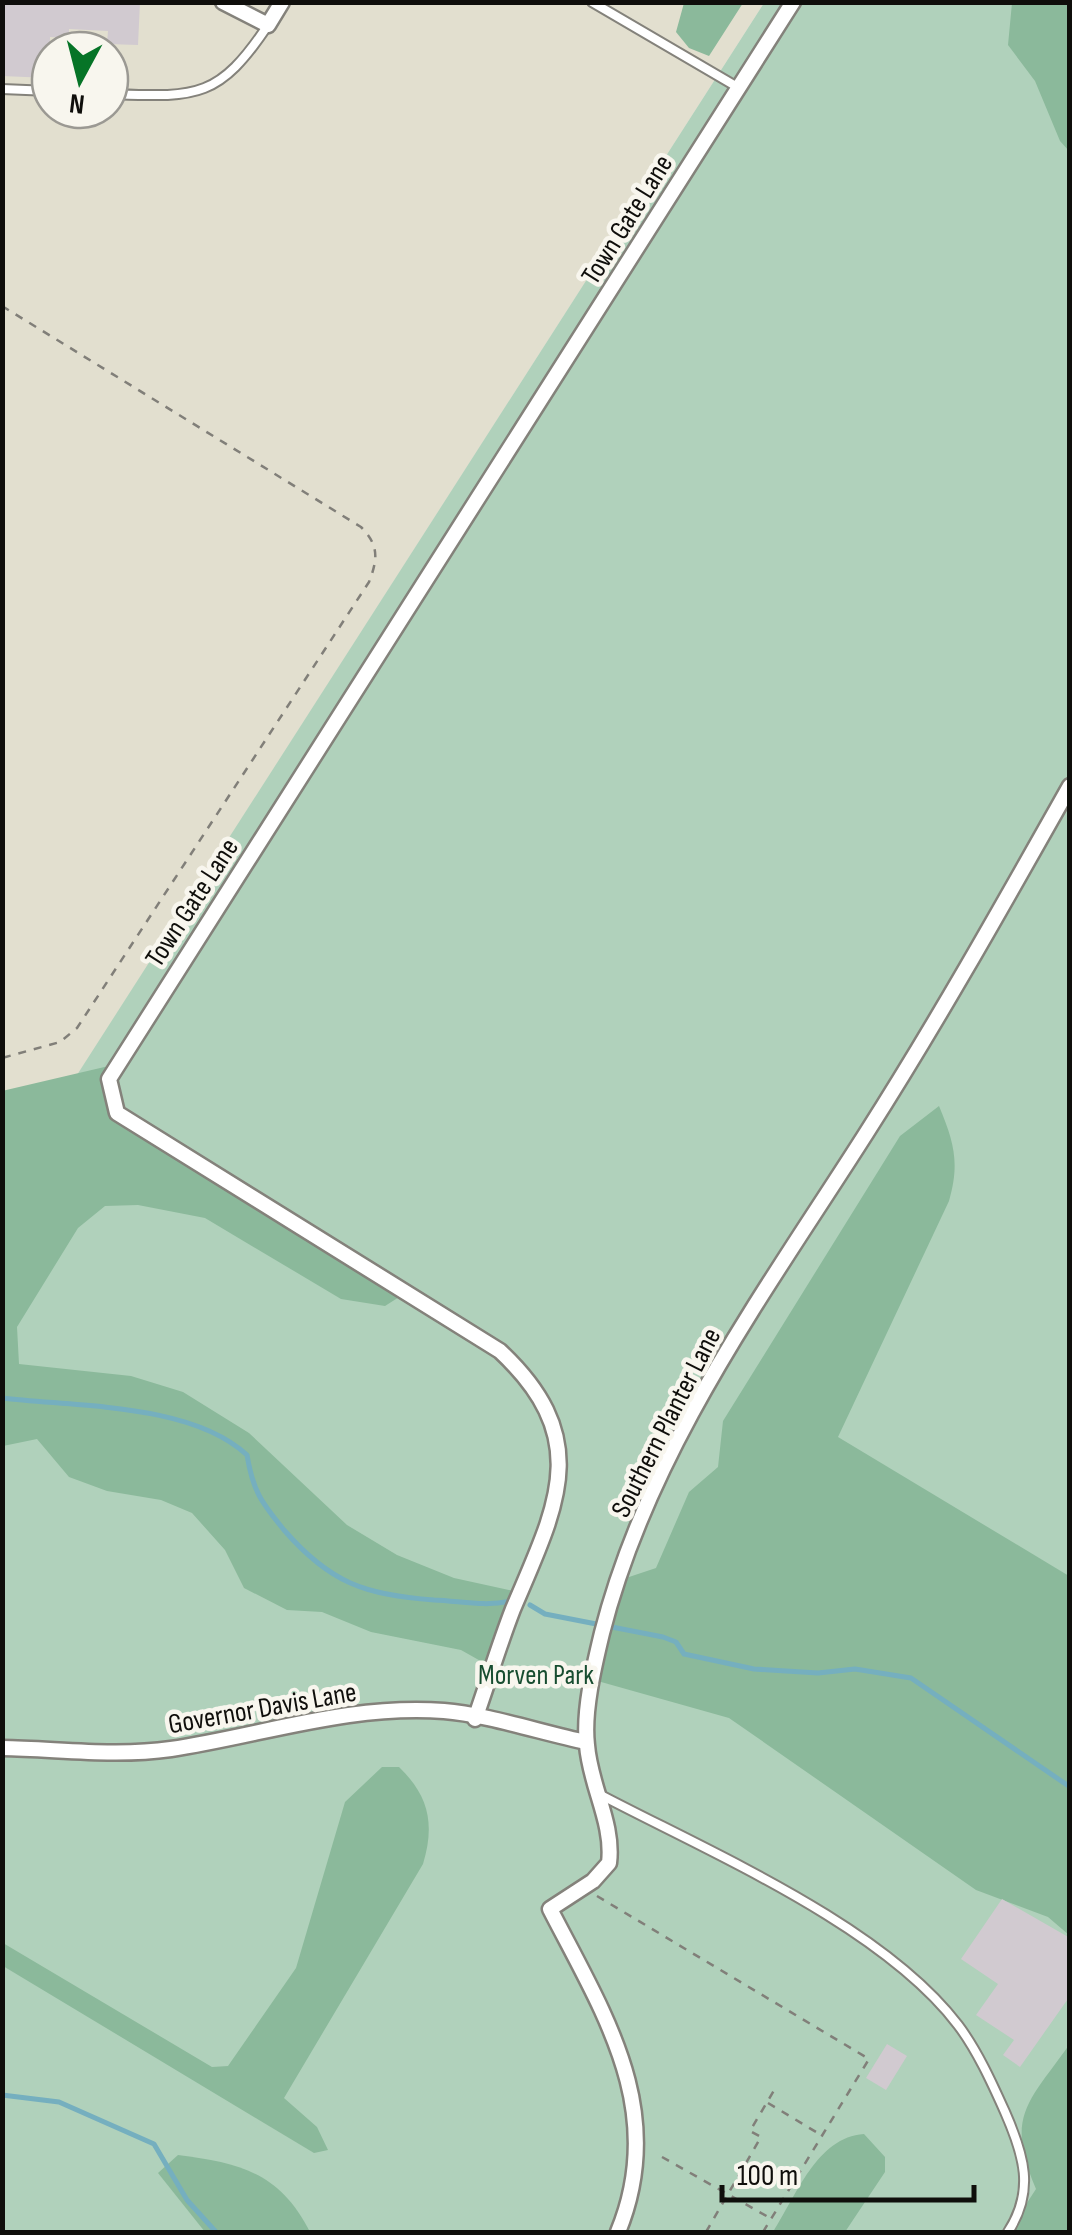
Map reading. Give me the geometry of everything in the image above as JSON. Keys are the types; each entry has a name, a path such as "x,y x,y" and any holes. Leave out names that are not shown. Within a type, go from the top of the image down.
{"street":[{"path":"223,2 268,25 282,2"},
{"name":"Town Gate Lane","path":"475,1719 556,1499 558,1453 550,1414 530,1379 500,1350 117,1113 108,1079 793,2"},
{"name":"Southern Planter Lane","path":"618,2232 633,2181 636,2105 616,2036 550,1909 582,1888 609,1863 610,1834 595,1792 586,1742 604,1627 660,1474 726,1352 943,1012 1070,786"},
{"name":"Governor Davis Lane","path":"2,1748 113,1754 167,1750 327,1715 447,1711 586,1742"}],"lane":[{"path":"592,2 739,88"},
{"path":"130,95 182,96 218,82 240,68 268,25"},
{"path":"2,90 30,91"},
{"path":"595,1792 842,1924 920,1982 960,2027 1017,2139 1025,2164 1025,2188 1021,2212 1008,2232"}],"path":[{"path":"2,306 362,527 373,539 377,555 369,582 76,1028 60,1042 2,1058"},
{"path":"582,1888 869,2058 763,2232"},
{"path":"706,2232 761,2137 750,2131 776,2087"},
{"path":"767,2102 822,2136"},
{"path":"662,2157 771,2219"}],"shaded area":[{"path":"3,3 764,3 59,1104 3,1115"}],"green space":[{"path":"684,2 743,3 709,56 689,48 676,32"},
{"name":"Morven Park","path":"764,3 1069,3 1069,2232 3,2232 2,1115 59,1103"},
{"path":"1012,3 1069,3 1069,151 1060,141 1035,81 1008,45"},
{"path":"113,1065 117,1113 407,1292 385,1306 341,1299 205,1218 138,1205 105,1206 78,1228 17,1327 19,1364 131,1376 183,1392 249,1433 347,1525 397,1555 454,1578 527,1594 493,1668 461,1650 371,1632 322,1612 287,1610 244,1588 225,1550 192,1513 161,1500 107,1491 69,1477 37,1439 3,1446 2,1091"},
{"path":"939,1106 954,1153 949,1201 838,1437 1069,1576 1069,1935 1048,1917 976,1890 729,1718 594,1680 620,1580 656,1568 689,1492 718,1467 723,1421 900,1136"},
{"path":"382,1767 399,1767 417,1789 427,1811 429,1836 423,1864 284,2098 317,2127 328,2150 314,2153 3,1966 3,1943 212,2067 228,2066 296,1968 345,1802"},
{"path":"1069,2045 1069,2232 1008,2232 1036,2189 1022,2144 1026,2111"},
{"path":"864,2134 885,2157 885,2172 845,2232 773,2232 821,2157 833,2146"},
{"path":"178,2155 221,2162 256,2174 286,2196 310,2232 205,2232 158,2173"}],"building":[{"path":"2,2 140,2 138,45 130,45 130,30 30,30 30,77 2,76"},
{"path":"1002,1899 1070,1938 1070,1996 1020,2067 1003,2055 1014,2040 976,2015 998,1984 961,1959"},
{"path":"887,2044 907,2056 886,2090 866,2078"}],"waterway":[{"path":"2,1398 131,1410 196,1425 247,1455 255,1487 269,1512 301,1548 333,1574 368,1590 410,1598 482,1604 511,1601"},
{"path":"530,1605 545,1614 663,1637 676,1642 684,1654 754,1669 818,1673 855,1669 911,1678 1070,1787"},
{"path":"2,2095 59,2102 154,2144 187,2200 216,2232"}]}
